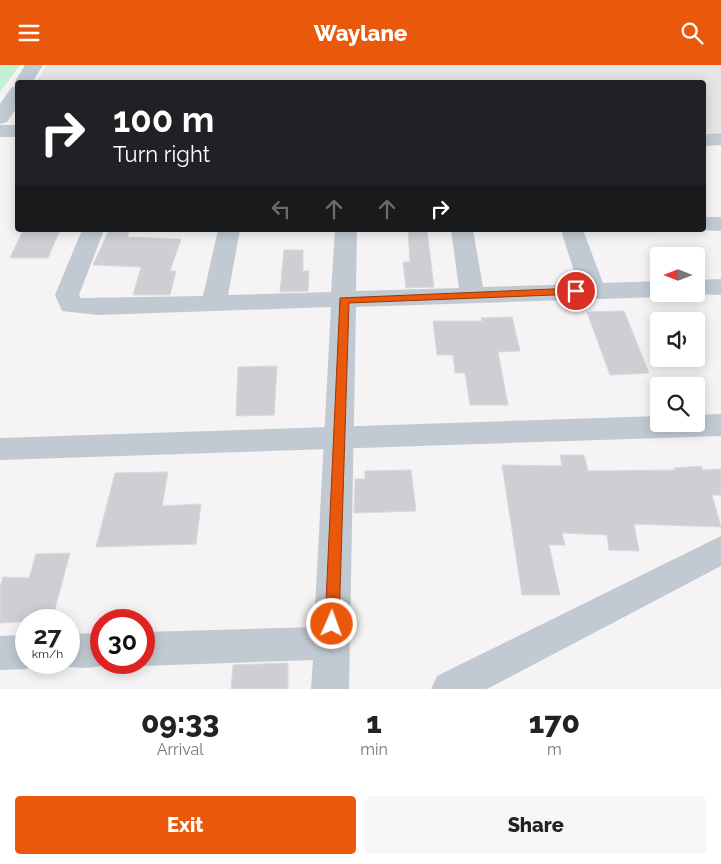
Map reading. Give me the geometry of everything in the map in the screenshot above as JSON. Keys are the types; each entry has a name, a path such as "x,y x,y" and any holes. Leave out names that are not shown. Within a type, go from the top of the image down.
{"street":[{"path":"25,80 34,65"},
{"path":"0,118 15,96"},
{"path":"0,131 15,131"},
{"path":"706,140 721,139"},
{"path":"92,232 67,295 71,305 98,307 214,304 650,289"},
{"path":"214,304 229,232"},
{"path":"330,689 346,232"},
{"path":"462,232 472,295"},
{"path":"573,232 593,291"},
{"path":"705,288 721,287"},
{"path":"0,449 338,436 721,425"},
{"path":"450,689 721,550"},
{"path":"155,649 331,643"},
{"path":"0,653 15,652"}],"shaded area":[{"path":"47,65 721,65 721,132 706,133 706,80 37,80"}],"green space":[{"path":"0,65 20,65 0,92"}],"building":[{"path":"22,232 59,232 48,258 10,258"},
{"path":"108,232 129,232 127,237 181,239 170,271 176,271 170,295 133,295 141,267 93,265"},
{"path":"408,232 427,232 434,287 406,288 403,262 410,262"},
{"path":"284,250 303,250 303,271 309,271 308,291 280,292"},
{"path":"624,311 649,373 610,375 587,312"},
{"path":"512,317 520,351 498,352 508,405 470,405 465,373 455,373 453,355 437,355 433,321 482,321 481,318"},
{"path":"277,366 274,415 236,416 238,367"},
{"path":"560,455 584,455 588,471 675,470 674,468 701,466 703,470 721,469 721,495 712,495 721,527 634,524 639,551 609,550 607,535 562,533 565,545 549,545 560,595 522,595 502,465 562,466"},
{"path":"411,470 416,511 354,513 355,479 365,479 365,471"},
{"path":"168,472 162,506 201,504 196,544 96,547 115,473"},
{"path":"70,553 55,609 15,609 15,622 0,623 0,587 3,577 29,578 36,554"},
{"path":"288,663 288,689 231,689 233,665"}],"route":[{"path":"332,624 344,300 576,291"}]}
